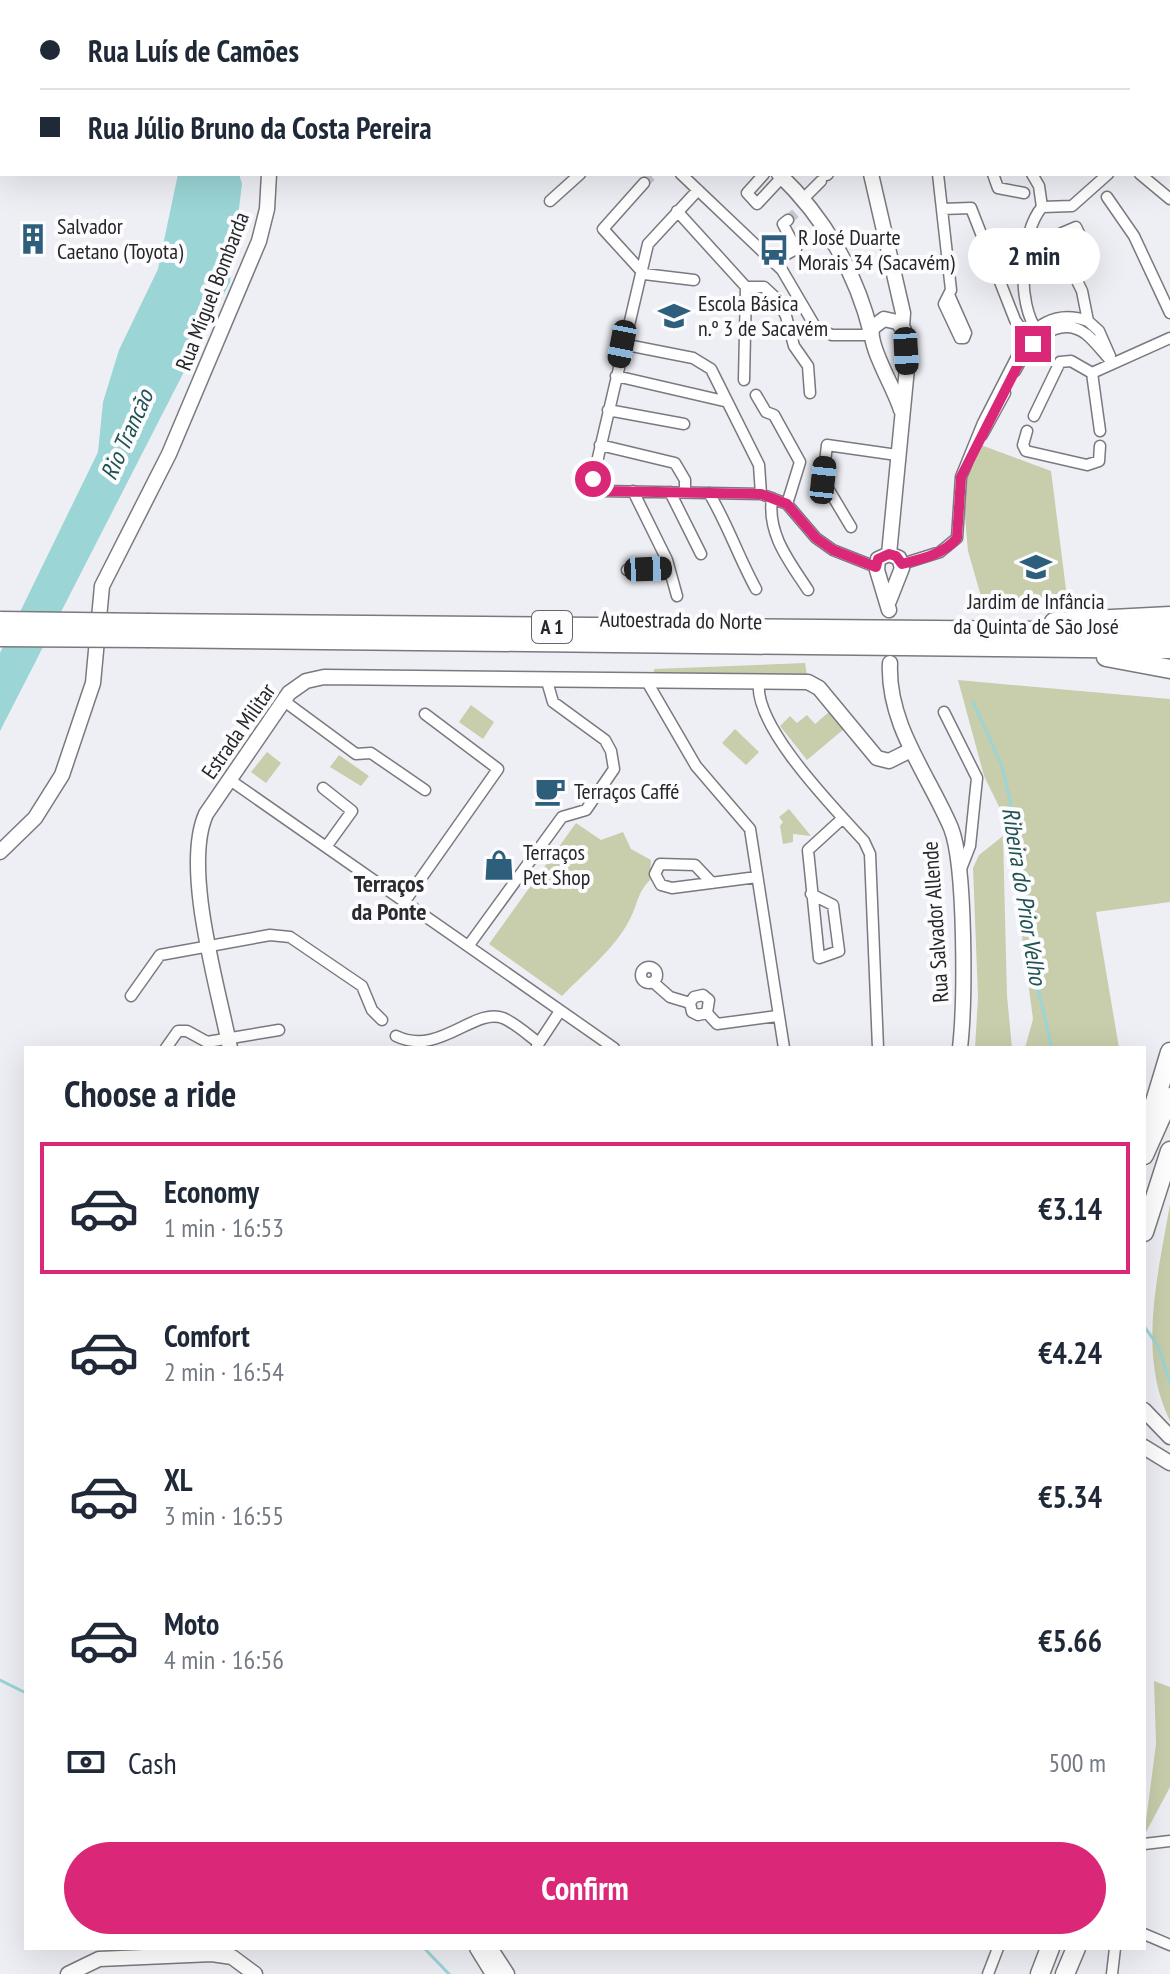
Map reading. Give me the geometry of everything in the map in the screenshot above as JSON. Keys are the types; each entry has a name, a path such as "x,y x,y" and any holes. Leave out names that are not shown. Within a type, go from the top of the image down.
{"highway":[{"path":"1025,631 1086,618 1170,616"},
{"name":"Autoestrada do Norte","path":"0,621 149,630 1170,649"},
{"name":"Autoestrada do Norte","path":"0,637 149,630 1170,632"},
{"path":"1054,648 1170,669"},
{"path":"1146,1131 1170,1052"},
{"path":"1146,1151 1170,1097"},
{"path":"1146,1226 1170,1152"},
{"path":"1040,1974 1049,1950"},
{"path":"1065,1974 1075,1950"}],"street":[{"name":"Rua Miguel Bombarda","path":"0,852 35,818 62,775 96,673 102,586 169,454 267,209 269,176"},
{"path":"550,201 578,176"},
{"path":"683,176 782,270 816,328 832,335 871,334"},
{"path":"762,176 747,193 757,204 781,176"},
{"path":"783,176 803,203 823,221 863,303 871,334 901,410"},
{"path":"871,176 903,313 904,373 889,554"},
{"path":"938,176 950,297"},
{"path":"994,176 998,188 1032,191"},
{"path":"1032,176 1032,191 1042,207"},
{"path":"1042,207 1063,208 1100,190 1107,176"},
{"path":"1142,176 1170,199"},
{"path":"803,203 825,177"},
{"path":"644,183 603,229 639,271 694,280"},
{"path":"698,190 648,244 639,271 593,479 604,491 767,496 787,504 816,538 878,572 886,580 940,552 957,538 959,485 979,440 983,423 1029,342 1038,332 1060,316 1088,321 1099,331 1113,363"},
{"path":"1100,190 1134,236 1170,313"},
{"path":"1038,332 1025,304 1026,236 1032,219 1042,207"},
{"path":"942,209 971,208 1015,320 1029,342"},
{"path":"677,211 746,287 744,380"},
{"path":"787,254 796,249 783,224 788,220"},
{"path":"1083,332 1088,321 1082,291 1055,236 1076,227 1087,250"},
{"path":"746,287 764,287 778,300 794,346 808,366 810,393"},
{"path":"863,303 884,319 902,327"},
{"path":"871,334 877,323 884,319"},
{"path":"1038,332 1063,328 1083,332 1113,363"},
{"path":"1092,373 1170,338"},
{"path":"622,344 706,364 721,386 724,401 759,465 773,532 808,590"},
{"path":"1034,416 1060,362 1071,361 1092,373"},
{"path":"888,373 895,377 904,373"},
{"path":"1092,373 1100,431"},
{"path":"616,376 724,401"},
{"path":"756,395 766,412 774,415 800,462 787,504"},
{"path":"608,410 684,424"},
{"path":"1027,431 1023,445 1026,451 1057,458 1094,464 1099,461 1100,446"},
{"path":"600,445 675,463 685,480 685,492"},
{"path":"851,527 823,480 827,445 897,455"},
{"path":"633,491 667,560 677,596"},
{"path":"670,492 701,554"},
{"path":"709,493 732,532 732,546 756,589"},
{"path":"889,554 896,556 899,571 889,606 878,572 878,559 889,554"},
{"path":"627,570 668,569"},
{"name":"Rua Salvador Allende","path":"890,663 896,712 911,750 952,831 959,875 960,1046"},
{"name":"Estrada Militar","path":"229,1044 196,848 206,814 284,701 306,681 324,677 808,682 819,688 883,762 911,750"},
{"path":"469,945 562,817 586,810 614,769 611,751 605,740 553,702 546,678"},
{"path":"646,680 696,766 750,829 784,1046"},
{"path":"759,682 763,712 789,751 864,841 870,854 878,1046"},
{"path":"284,701 356,754 371,753 425,790"},
{"path":"944,712 977,778 970,846 959,875"},
{"path":"405,901 498,769 425,714"},
{"path":"230,780 611,1046"},
{"path":"323,788 352,811 326,847"},
{"path":"811,894 833,905 839,951 833,956 819,958 811,894 808,850 843,818"},
{"path":"712,883 695,865 660,864 655,874 661,885 672,888 712,883 757,877"},
{"path":"131,996 160,955 270,935 290,937 362,986 372,1010 382,1020"},
{"path":"653,982 670,997 690,1003 695,1014 707,1013"},
{"path":"690,1003 696,996 707,997 711,1004 707,1013"},
{"path":"396,1036 407,1041 432,1040 479,1019 501,1017 537,1045 560,1011"},
{"path":"707,1013 717,1024 777,1016"},
{"path":"167,1046 178,1031 187,1031 207,1042 229,1044 279,1030"},
{"path":"1146,1412 1170,1437"},
{"path":"1146,1448 1170,1463"},
{"path":"1146,1844 1170,1841"},
{"path":"1146,1935 1170,1945"},
{"path":"236,1950 250,1969"},
{"path":"478,1950 493,1974"},
{"path":"491,1950 507,1974"},
{"path":"988,1974 997,1950"},
{"path":"1112,1974 1115,1950"},
{"path":"68,1974 99,1959 212,1954 250,1969"}],"green space":[{"path":"981,445 1051,471 1067,597 1034,599 1028,610 983,603 968,551 962,485"},
{"path":"805,663 807,675 654,674 654,669"},
{"path":"958,680 1170,699 1170,902 1096,912 1119,1046 1026,1046 1033,1019 1007,823 984,776"},
{"path":"471,705 494,722 483,739 459,722"},
{"path":"829,712 844,729 807,760 780,726 790,716 797,723 807,715 815,724"},
{"path":"735,729 759,752 746,765 722,743"},
{"path":"267,752 281,763 266,783 251,772"},
{"path":"339,755 369,776 361,786 330,767"},
{"path":"789,809 811,836 793,834 793,842 783,844 780,826 783,822 779,817"},
{"path":"576,823 601,840 623,832 631,849 651,860 650,880 624,930 562,996 489,944"},
{"path":"1003,836 1007,996 1012,1046 975,1046 978,997 973,868 979,855"},
{"path":"1170,1204 1170,1421 1154,1369 1152,1342 1156,1286"},
{"path":"1154,1681 1170,1687 1170,1787 1146,1832 1146,1821 1156,1744"}],"water":[{"name":"Rio Trancão","path":"178,176 240,176 242,184 230,282 0,731 0,653 98,452 103,402 119,350 158,269"}],"waterway":[{"name":"Ribeira do Prior Velho","path":"973,702 1002,766 1021,848 1035,976 1052,1046"},
{"name":"Ribeira do Prior Velho","path":"1146,1329 1158,1346 1170,1382"},
{"path":"0,1680 24,1692"},
{"path":"426,1950 449,1974"}],"tunnel":[{"path":"644,183 652,176"},
{"path":"788,220 798,211"}],"place":[{"name":"Salvador Caetano (Toyota)","path":"33,239"},
{"name":"R José Duarte Morais 34 (Sacavém)","path":"774,250"},
{"name":"Escola Básica n.º 3 de Sacavém","path":"674,316"},
{"name":"Jardim de Infância da Quinta de São José","path":"1036,567"},
{"name":"Terraços Caffé","path":"550,791"},
{"name":"Terraços Pet Shop","path":"499,865"}],"district":[{"name":"Terraços da Ponte","path":"389,898"}],"route":[{"path":"593,479 604,491 761,494 787,504 816,538 833,550 864,564 876,567 878,559 885,554 896,556 902,564 916,560 948,548 957,538 961,477 1017,367 1033,344"}]}
